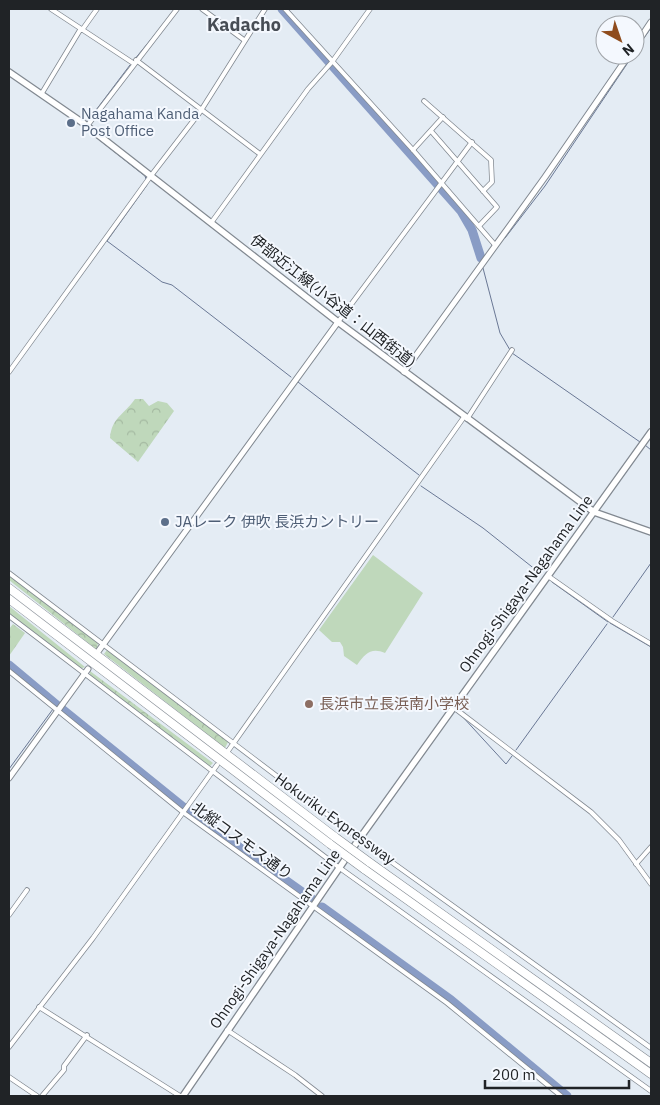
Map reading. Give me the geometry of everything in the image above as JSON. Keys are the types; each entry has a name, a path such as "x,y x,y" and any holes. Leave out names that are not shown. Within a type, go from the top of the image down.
{"highway":[{"name":"Hokuriku Expressway","path":"9,588 332,840 364,869 651,1074"},
{"name":"Hokuriku Expressway","path":"9,599 220,762 332,840 369,862 651,1063"}],"main road":[{"name":"伊部近江線(小谷道：山西街道)","path":"9,73 42,93 85,125 338,322 594,512 651,532"},
{"name":"Ohnogi-Shigaya-Nagahama Line","path":"181,1096 314,906 339,867 651,432"}],"street":[{"path":"51,9 81,30 135,62 260,154"},
{"path":"42,93 81,30 97,9"},
{"path":"85,125 177,9"},
{"path":"202,9 244,40"},
{"path":"9,372 150,176 201,110 265,9"},
{"path":"285,9 331,63 413,150 439,185 495,245"},
{"path":"211,223 308,89 331,63 370,9"},
{"path":"404,372 545,177 622,65"},
{"path":"424,101 492,160 492,182 483,191"},
{"path":"413,150 443,116"},
{"path":"431,130 497,209 479,226"},
{"path":"97,653 338,322 472,142"},
{"path":"228,751 511,352"},
{"path":"9,573 360,839 651,1048"},
{"path":"548,576 651,644"},
{"path":"9,616 339,867 651,1091"},
{"path":"9,778 88,669"},
{"name":"北縦コスモス通り","path":"9,671 57,711 185,810 447,1003 561,1096"},
{"path":"453,707 591,812 619,840 651,884"},
{"path":"9,1047 217,765"},
{"path":"636,864 650,849"},
{"path":"9,915 27,890"},
{"path":"40,1007 181,1096"},
{"path":"227,1030 295,1075 322,1096"},
{"path":"42,1096 64,1070 64,1066 86,1035"},
{"path":"9,1076 37,1096"}],"green space":[{"path":"135,399 143,399 149,406 158,401 167,403 174,411 138,462 110,438 113,425"},
{"path":"373,555 423,593 385,653 372,651 357,665 344,656 343,647 340,642 332,642 319,630"},
{"path":"9,571 98,642 97,650 9,580"},
{"path":"9,606 85,667 80,669 9,613"},
{"path":"13,624 25,633 9,656 9,629"},
{"path":"107,650 114,653 228,742 225,748 104,654"},
{"path":"90,671 213,763 208,768 90,677"}],"waterway":[{"path":"282,9 461,211 472,230 481,258"},
{"path":"134,60 162,26"},
{"path":"645,36 651,28"},
{"path":"87,122 130,65"},
{"path":"505,238 545,186 626,65"},
{"path":"83,127 145,176 146,179"},
{"path":"147,185 107,241 162,282 172,285 291,377"},
{"path":"483,268 500,333 510,350"},
{"path":"512,353 640,442"},
{"path":"298,382 419,475"},
{"path":"645,445 651,450"},
{"path":"421,486 483,528 541,574"},
{"path":"613,617 651,563"},
{"path":"552,582 608,622"},
{"path":"610,623 651,647"},
{"path":"516,750 607,624"},
{"path":"9,665 58,706"},
{"path":"9,769 53,709"},
{"path":"62,709 187,810 312,899"},
{"path":"461,715 506,764 512,756"},
{"path":"322,907 451,1000 567,1096"}],"place":[{"name":"Nagahama Kanda Post Office","path":"71,123"},
{"name":"JAレーク 伊吹 長浜カントリー","path":"165,522"},
{"name":"長浜市立長浜南小学校","path":"309,704"}],"district":[{"name":"Kadacho","path":"244,25"}]}
